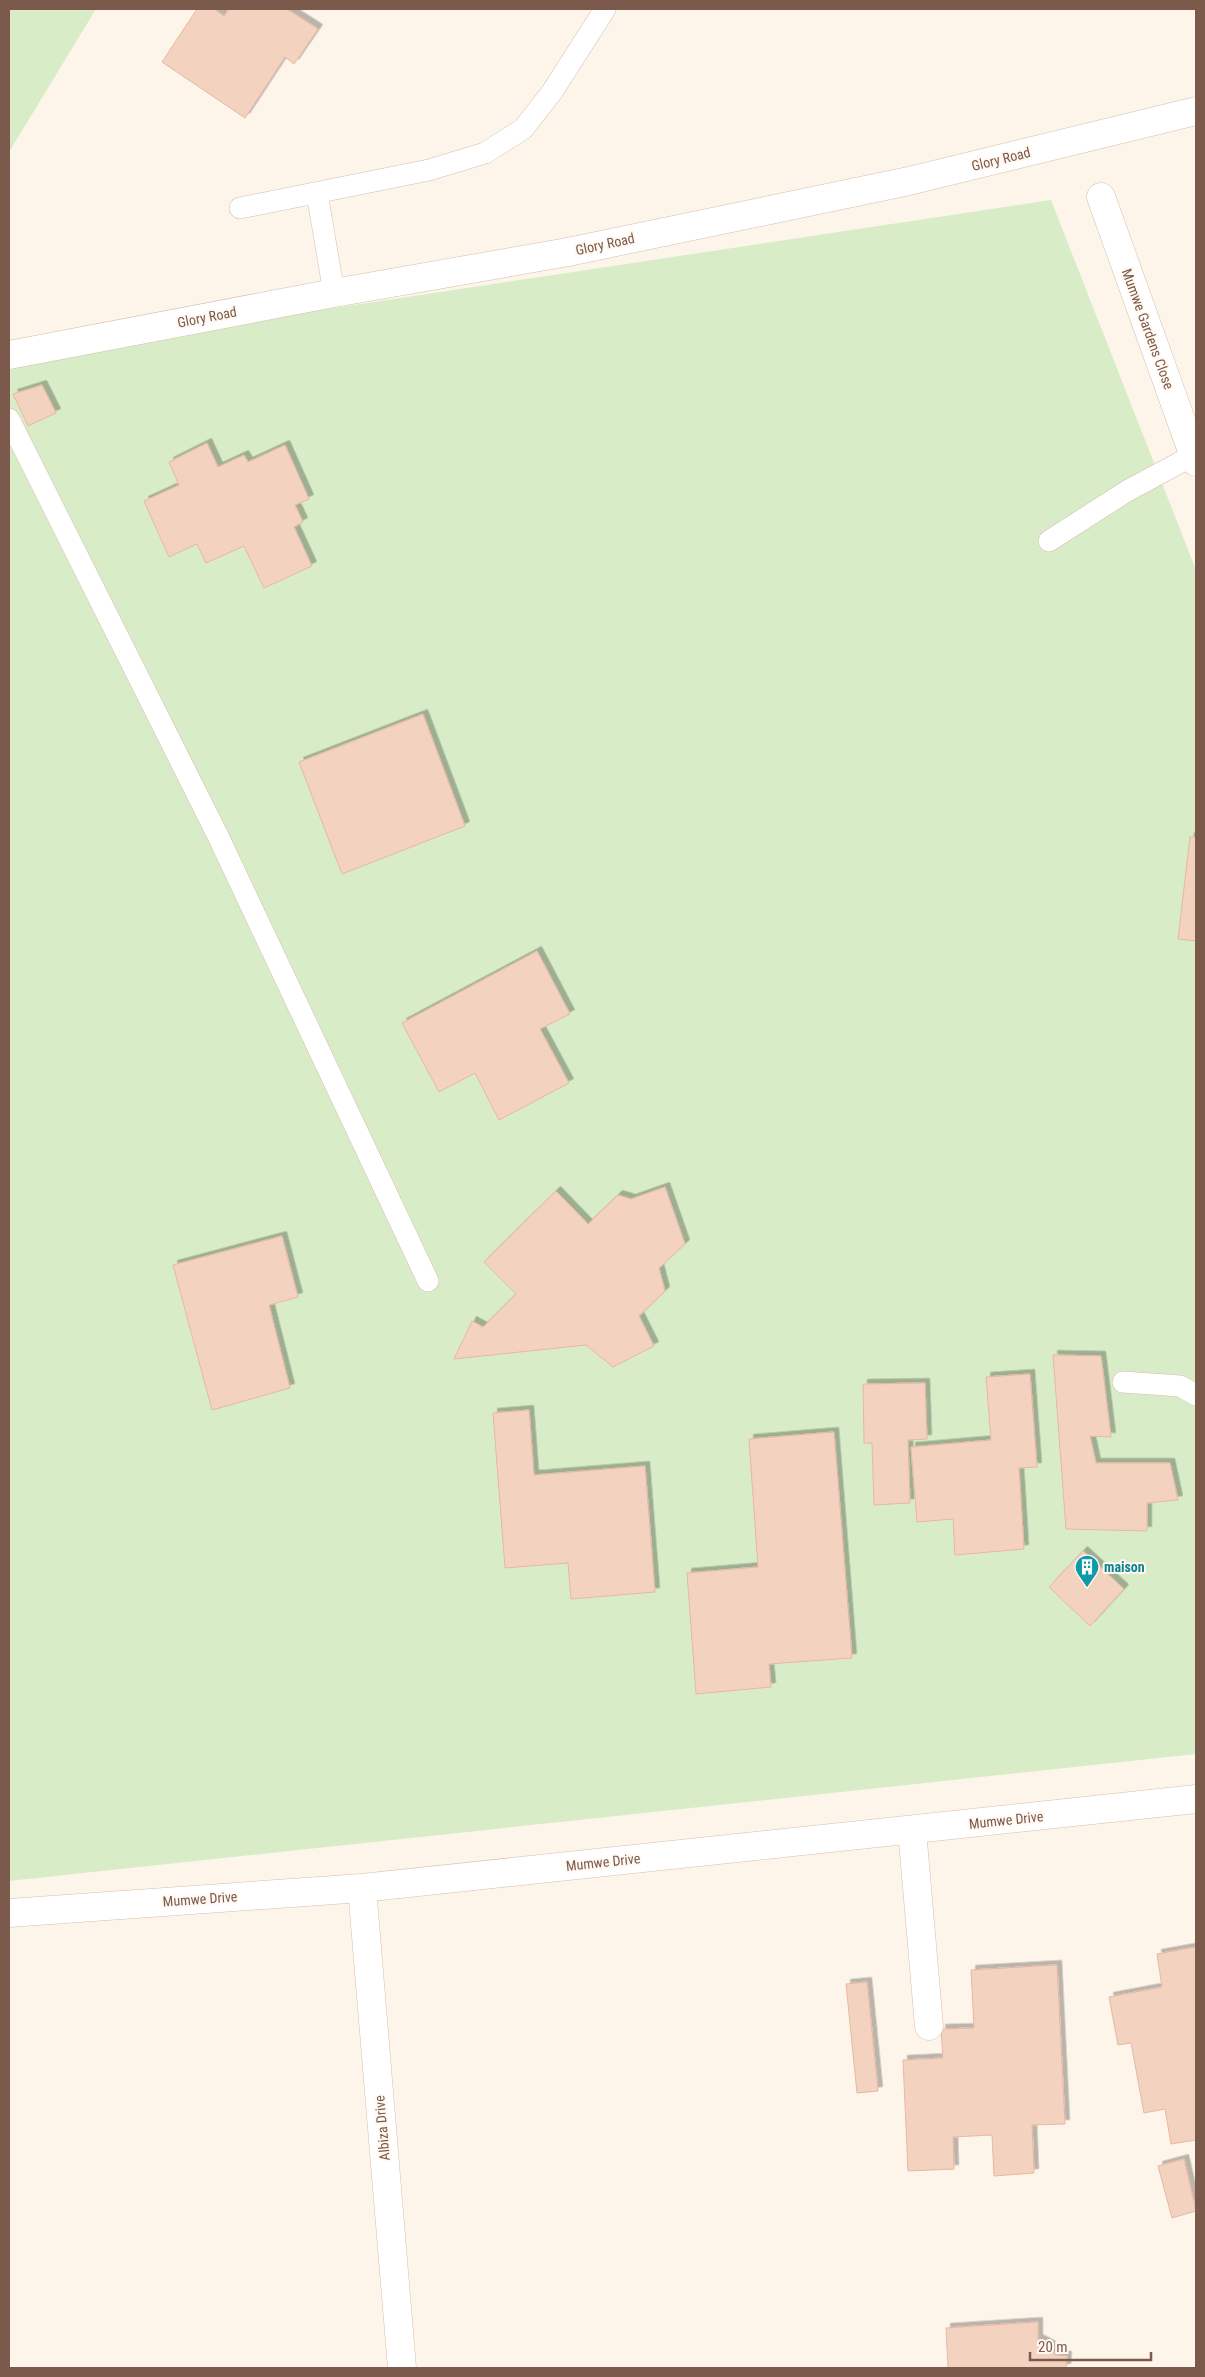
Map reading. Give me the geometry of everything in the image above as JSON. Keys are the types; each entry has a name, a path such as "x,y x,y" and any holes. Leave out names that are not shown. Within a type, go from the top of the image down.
{"street":[{"name":"Glory Road","path":"9,354 334,293 568,252 899,183 1196,111"},
{"name":"Mumwe Gardens Close","path":"1101,196 1195,459"},
{"name":"Mumwe Drive","path":"9,1912 362,1888 1196,1799"},
{"path":"912,1830 929,2026"},
{"name":"Albiza Drive","path":"362,1888 402,2368"}],"lane":[{"path":"240,208 429,170 485,153 523,129 552,92 605,9"},
{"path":"317,193 334,293"},
{"path":"9,419 218,836 428,1281"},
{"path":"1049,541 1127,491 1195,459"},
{"path":"1123,1382 1180,1386 1196,1395"}],"green space":[{"path":"9,9 96,9 9,152"},
{"path":"1051,200 1196,570 1196,1754 9,1881 9,357"}],"building":[{"path":"197,9 214,9 224,16 229,9 287,9 318,29 294,64 285,57 245,118 162,62"},
{"path":"42,385 56,413 28,426 13,394"},
{"path":"207,443 218,467 244,455 248,462 285,445 309,499 295,505 303,522 294,527 312,566 264,588 244,546 206,563 197,544 169,557 144,501 179,485 169,462"},
{"path":"423,714 465,826 342,874 299,762"},
{"path":"1190,837 1196,837 1196,941 1178,939"},
{"path":"537,951 570,1014 540,1029 569,1083 499,1120 475,1073 439,1092 402,1023"},
{"path":"665,1187 685,1244 659,1268 665,1291 639,1316 654,1346 613,1367 586,1345 454,1359 472,1321 483,1327 516,1294 484,1262 556,1191 588,1224 618,1195 631,1199"},
{"path":"282,1236 298,1297 269,1305 290,1388 212,1410 173,1265"},
{"path":"1053,1355 1101,1356 1111,1437 1090,1436 1096,1463 1170,1463 1178,1500 1147,1503 1147,1531 1066,1529"},
{"path":"1030,1374 1037,1467 1019,1468 1024,1549 955,1555 953,1519 917,1522 911,1447 991,1440 986,1377"},
{"path":"925,1383 927,1439 908,1440 910,1503 874,1505 872,1443 864,1443 863,1384"},
{"path":"529,1410 534,1475 645,1466 655,1592 571,1599 568,1563 505,1568 493,1413"},
{"path":"834,1432 852,1658 769,1664 771,1687 696,1694 687,1573 758,1567 749,1439"},
{"name":"maison","path":"1083,1551 1124,1589 1090,1626 1049,1587"},
{"path":"1196,1947 1196,2140 1171,2144 1165,2109 1144,2113 1131,2043 1118,2045 1109,1997 1162,1987 1157,1954"},
{"path":"1057,1965 1065,2124 1032,2125 1034,2173 994,2176 992,2135 953,2137 954,2169 908,2171 903,2060 943,2058 941,2029 974,2028 971,1970"},
{"path":"867,1982 878,2091 857,2093 846,1984"},
{"path":"1184,2159 1196,2211 1172,2218 1158,2166"},
{"path":"1038,2322 1038,2339 1050,2345 1055,2355 1067,2356 1066,2368 948,2368 946,2328"}],"place":[{"name":"maison","path":"1087,1588"}]}
